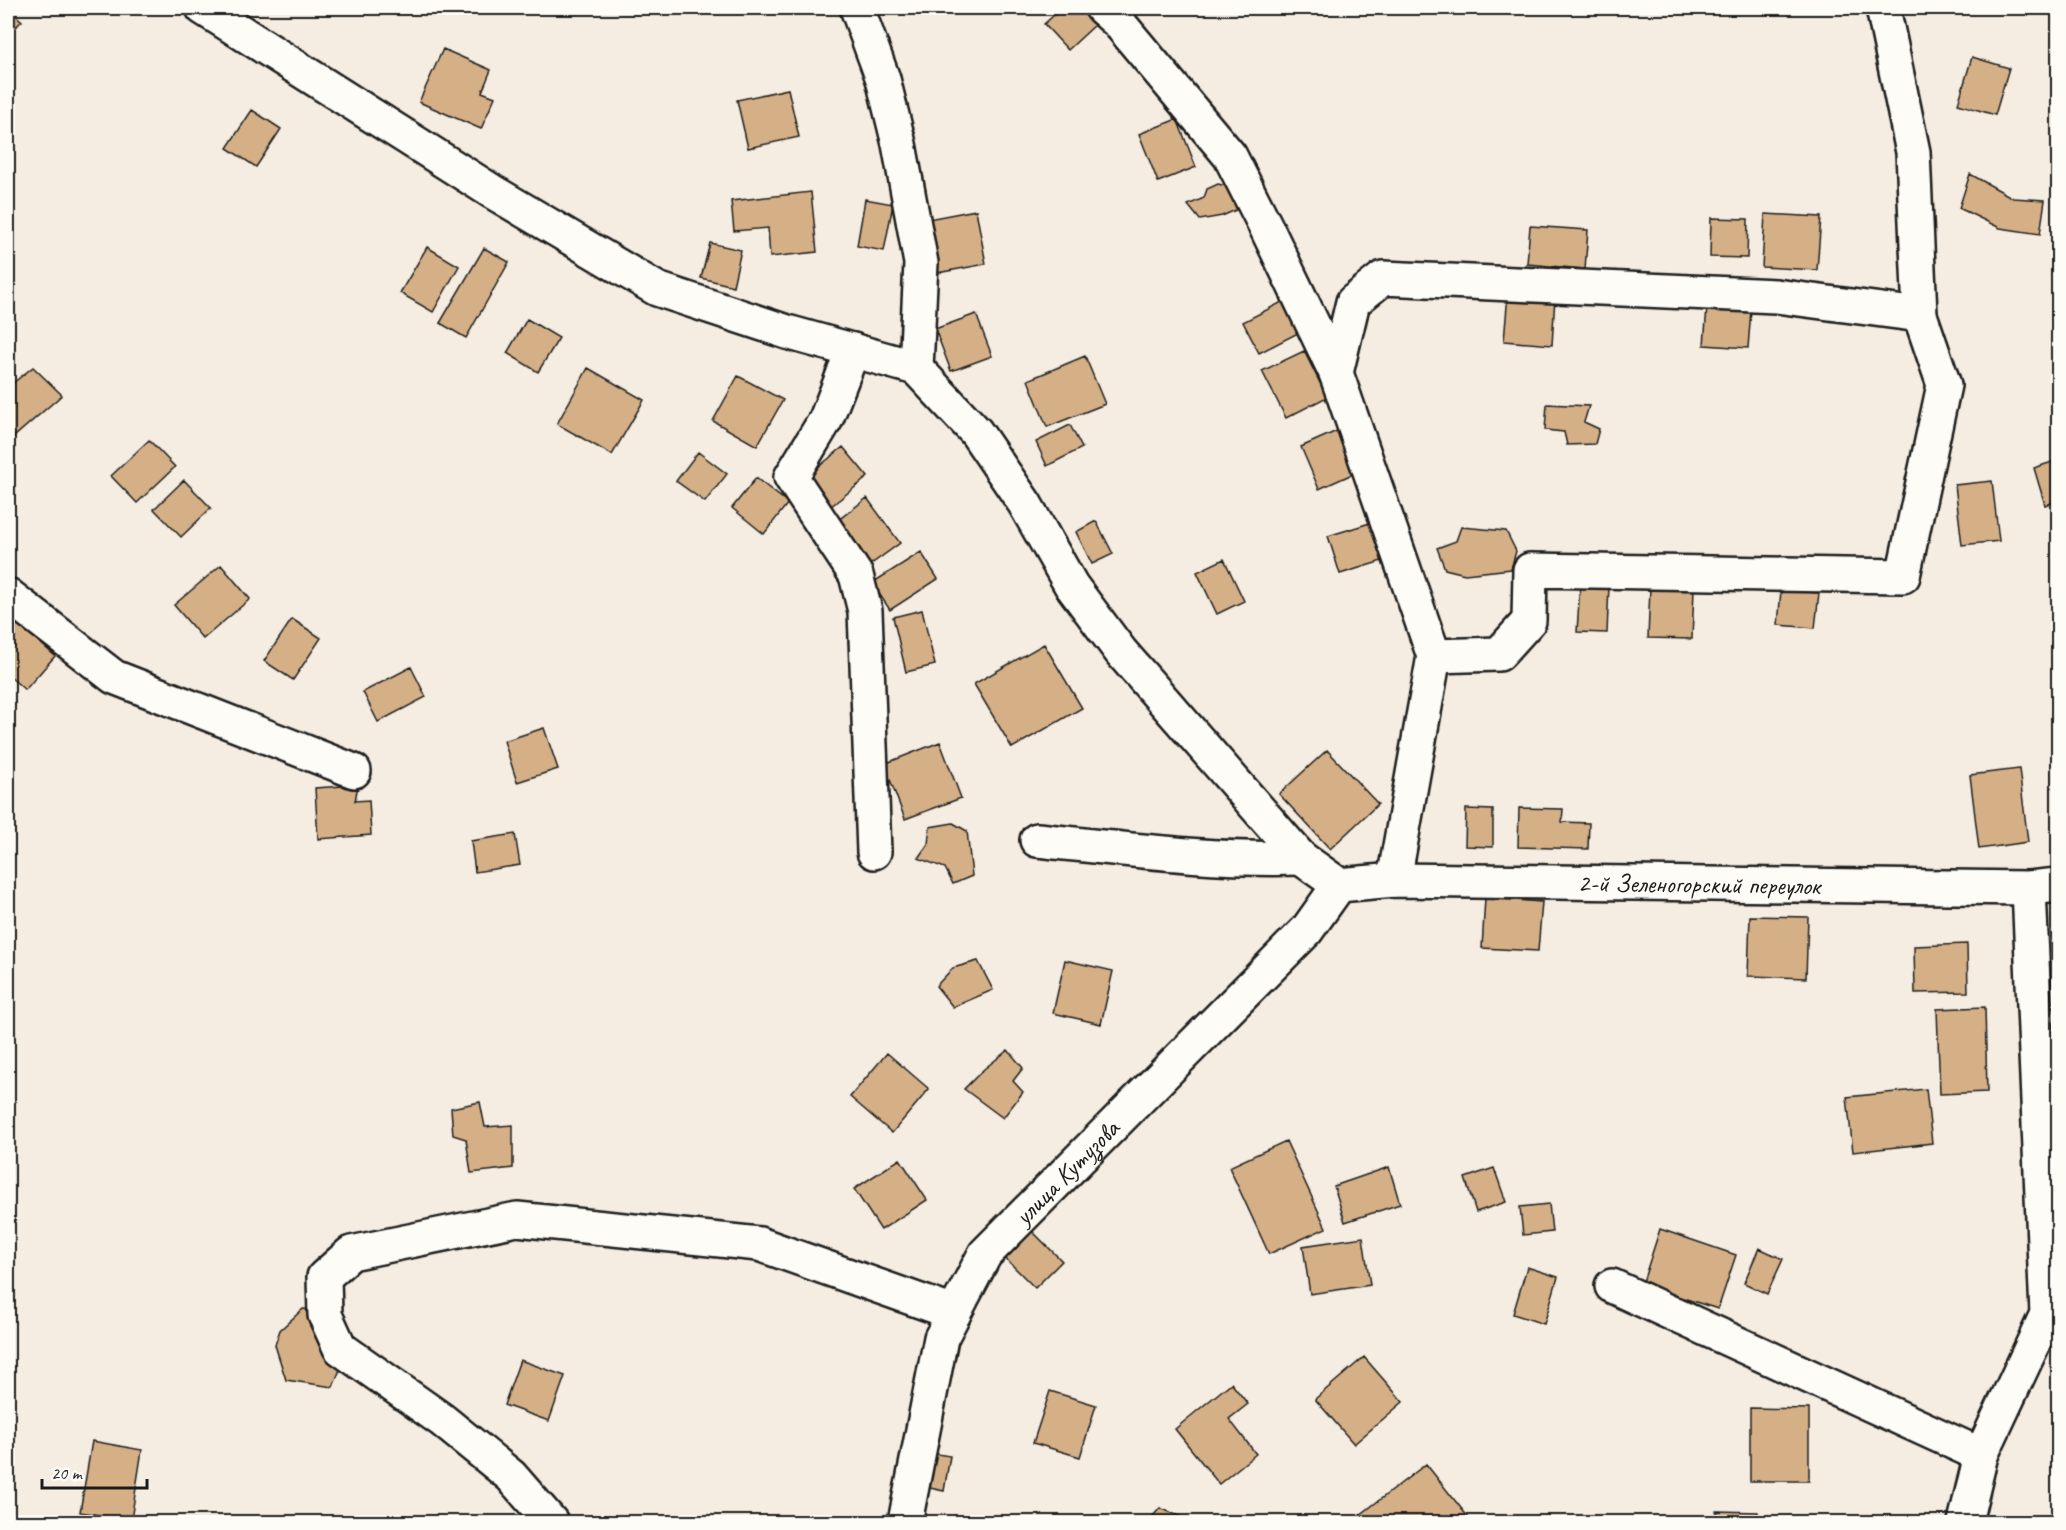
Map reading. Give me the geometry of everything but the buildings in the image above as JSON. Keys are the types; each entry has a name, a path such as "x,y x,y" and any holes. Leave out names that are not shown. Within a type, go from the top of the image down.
{"street":[{"path":"203,8 493,192 657,289 916,368 976,432 1025,504 1071,585 1121,652 1301,858 1339,885"},
{"path":"857,8 888,101 921,263 916,368"},
{"path":"1102,8 1119,23 1230,156 1336,373 1434,656 1394,880"},
{"path":"1434,656 1499,654 1529,621 1530,570 1903,576 1944,385 1920,315 1913,152 1883,8"},
{"path":"1336,373 1353,302 1383,278 1776,296 1920,315"},
{"path":"853,350 826,419 791,477 856,575 865,610 874,852"},
{"path":"8,595 114,677 354,771"},
{"path":"1037,840 1151,852 1266,859 1301,858"},
{"name":"2-й Зеленогорский переулок","path":"1339,885 1394,880 2044,887"},
{"name":"улица Кутузова","path":"905,1522 941,1338 985,1254 1307,930 1339,885"},
{"path":"1965,1522 1981,1455 2053,1312 2044,887"},
{"path":"551,1522 511,1476 442,1420 340,1348 325,1315 324,1277 351,1253 517,1219 759,1244 954,1313"},
{"path":"1612,1286 1981,1455"}]}
